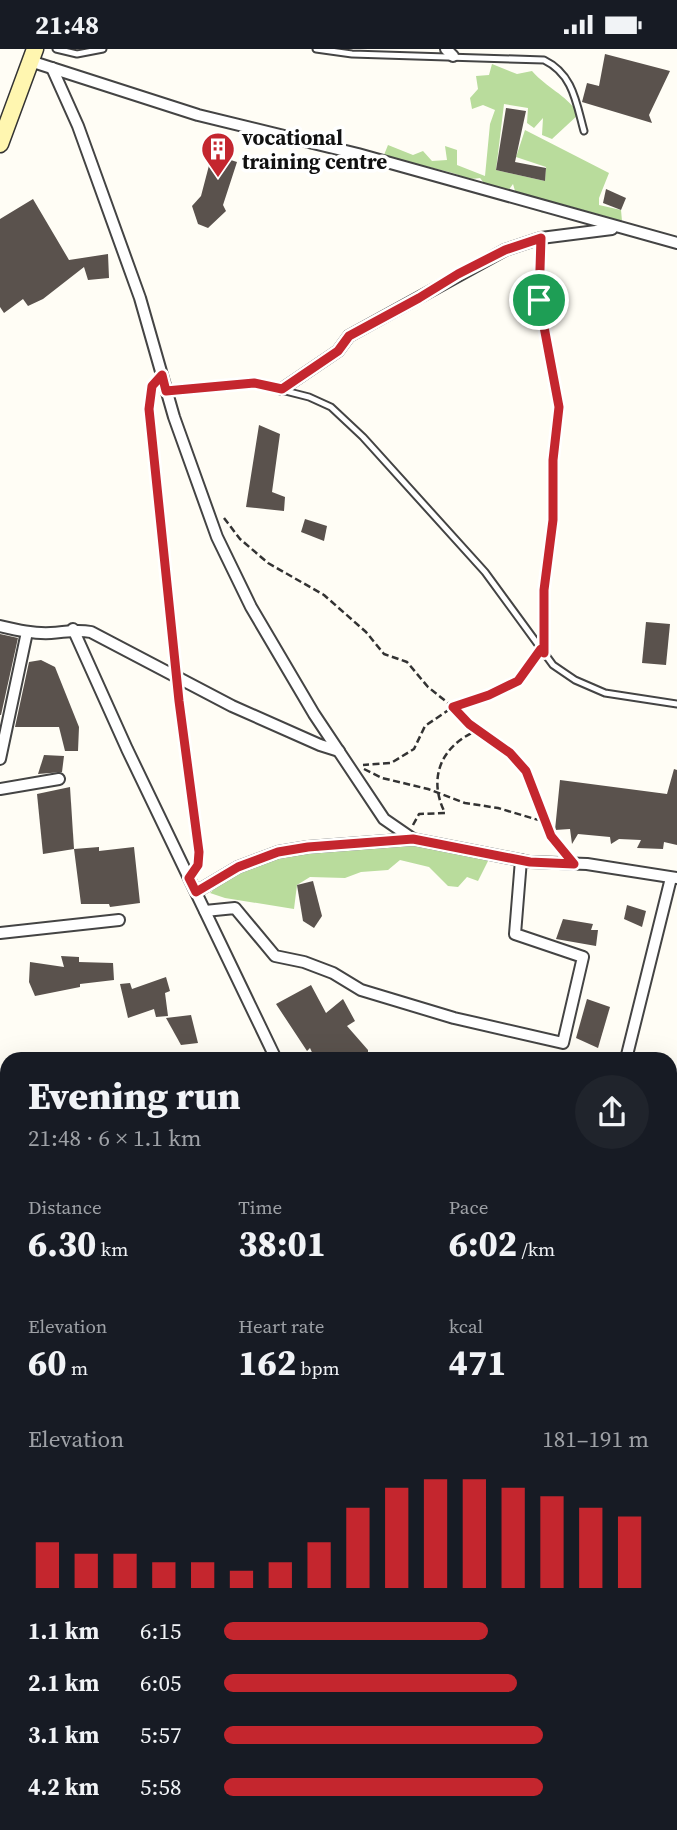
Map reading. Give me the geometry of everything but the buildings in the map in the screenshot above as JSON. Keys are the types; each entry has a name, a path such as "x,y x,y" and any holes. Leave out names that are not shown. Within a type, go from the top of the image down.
{"main road":[{"path":"0,144 32,55"}],"street":[{"path":"32,55 52,68 198,115 358,154 677,243"},
{"path":"52,68 78,127 136,287 166,391 218,537 251,607 314,713 384,820 410,837"},
{"path":"282,389 338,351 349,336 493,256 541,238 618,228"},
{"path":"0,626 26,632 52,633 73,629 109,640 177,678 282,729 339,751"},
{"path":"73,629 271,1052"},
{"path":"0,759 26,632"},
{"path":"0,789 59,779"},
{"path":"196,892 238,867 278,852 410,837 521,860 574,864 674,878 628,1052"},
{"path":"205,911 235,908 275,956 304,962 333,973 361,990 454,1017 563,1043 583,957 514,934 521,860"},
{"path":"0,933 120,920"}],"lane":[{"path":"56,49 77,54 103,49"},
{"path":"316,49 352,54 450,53 544,60 558,67 571,87 584,131"},
{"path":"162,375 152,386 149,409 177,678 199,852 198,865 189,878"},
{"path":"166,391 254,383 282,389 331,407 346,418 485,572 543,651 563,673 605,693 677,704"}],"path":[{"path":"541,238 539,300 559,407 553,460 553,520 544,590 543,651 518,681 489,695 453,707 425,726 414,749 391,763 358,765 382,778 437,792 465,803 498,808 545,822"},
{"path":"223,517 240,539 268,563 324,595 366,632 384,655 407,662 428,687 478,730 510,753 526,771 551,836 574,864"},
{"path":"410,837 419,814 445,813 435,782 443,760 459,738 478,730"}],"green space":[{"path":"492,64 517,74 532,71 568,101 579,114 552,139 542,135 543,118 534,128 527,123 528,108 504,104 496,170 545,181 546,167 516,157 525,130 609,173 599,205 621,210 622,221 558,203 542,213 528,195 515,191 513,184 508,191 499,188 491,192 480,178 467,178 384,155 388,145 413,155 423,151 432,161 447,160 445,146 457,150 457,165 485,176 490,124 495,110 483,105 472,109 470,98 478,89 476,76 489,75"},
{"path":"413,839 491,855 478,881 467,877 458,887 448,886 429,867 400,860 388,870 361,872 345,878 310,877 297,885 294,909 225,898 210,893 238,867 278,852"}],"place":[{"name":"vocational training centre","path":"218,179"}],"route":[{"path":"541,238 539,300 559,407 553,460 553,520 544,590 544,653 541,649 518,681 489,695 453,707 469,724 510,753 526,771 551,836 574,864 530,862 447,848 413,839 308,847 278,852 238,867 196,892 189,878 198,865 199,852 165,572 149,409 152,386 162,375 166,391 254,383 282,389 338,351 349,336 505,250 541,238"}]}
